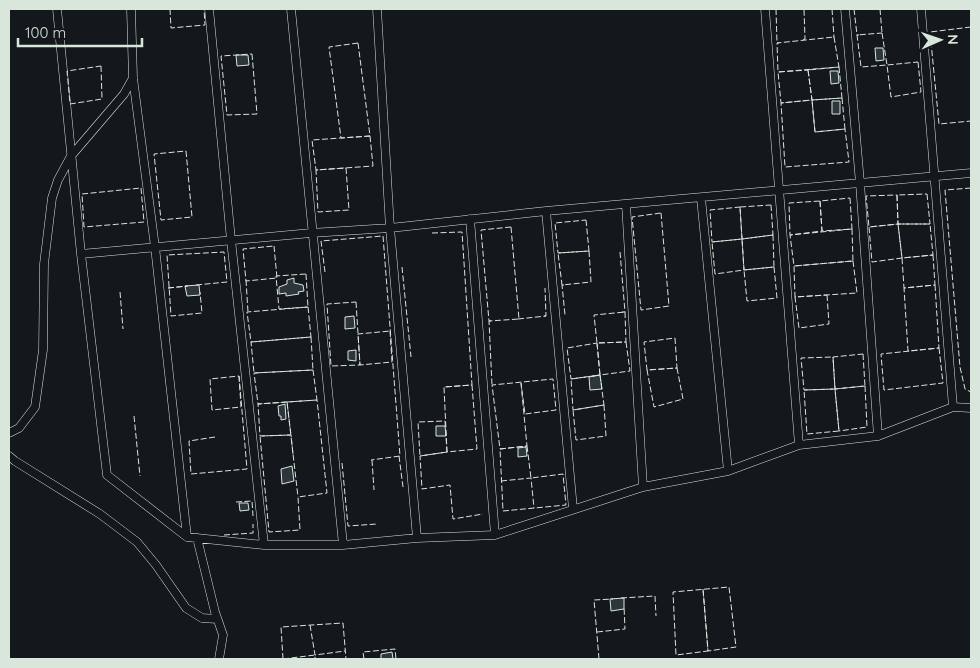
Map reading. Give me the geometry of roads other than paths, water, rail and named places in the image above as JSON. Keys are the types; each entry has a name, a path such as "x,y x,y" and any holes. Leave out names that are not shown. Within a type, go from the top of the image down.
{"street":[{"path":"57,9 81,254 107,475 187,537 264,545 343,545 417,538 495,535 643,487 728,471 799,445 878,436 953,407 971,408"},
{"path":"131,9 133,78 155,247 187,537"},
{"path":"209,9 231,240 264,545"},
{"path":"291,9 311,233 343,545"},
{"path":"377,9 390,228 417,538"},
{"path":"765,9 799,445"},
{"path":"845,9 860,183 878,436"},
{"path":"921,9 953,407"},
{"path":"9,433 19,428 35,407 43,350 44,264 52,198 58,180 71,156 124,94 133,78"},
{"path":"81,254 311,233 390,228 546,211 971,173"},
{"path":"701,198 728,471"},
{"path":"626,204 643,487"},
{"path":"546,211 573,509"},
{"path":"470,219 495,535"},
{"path":"9,456 100,514 137,542 156,565 186,608 202,618 217,619"},
{"path":"198,538 217,619 223,635 219,659"}]}
